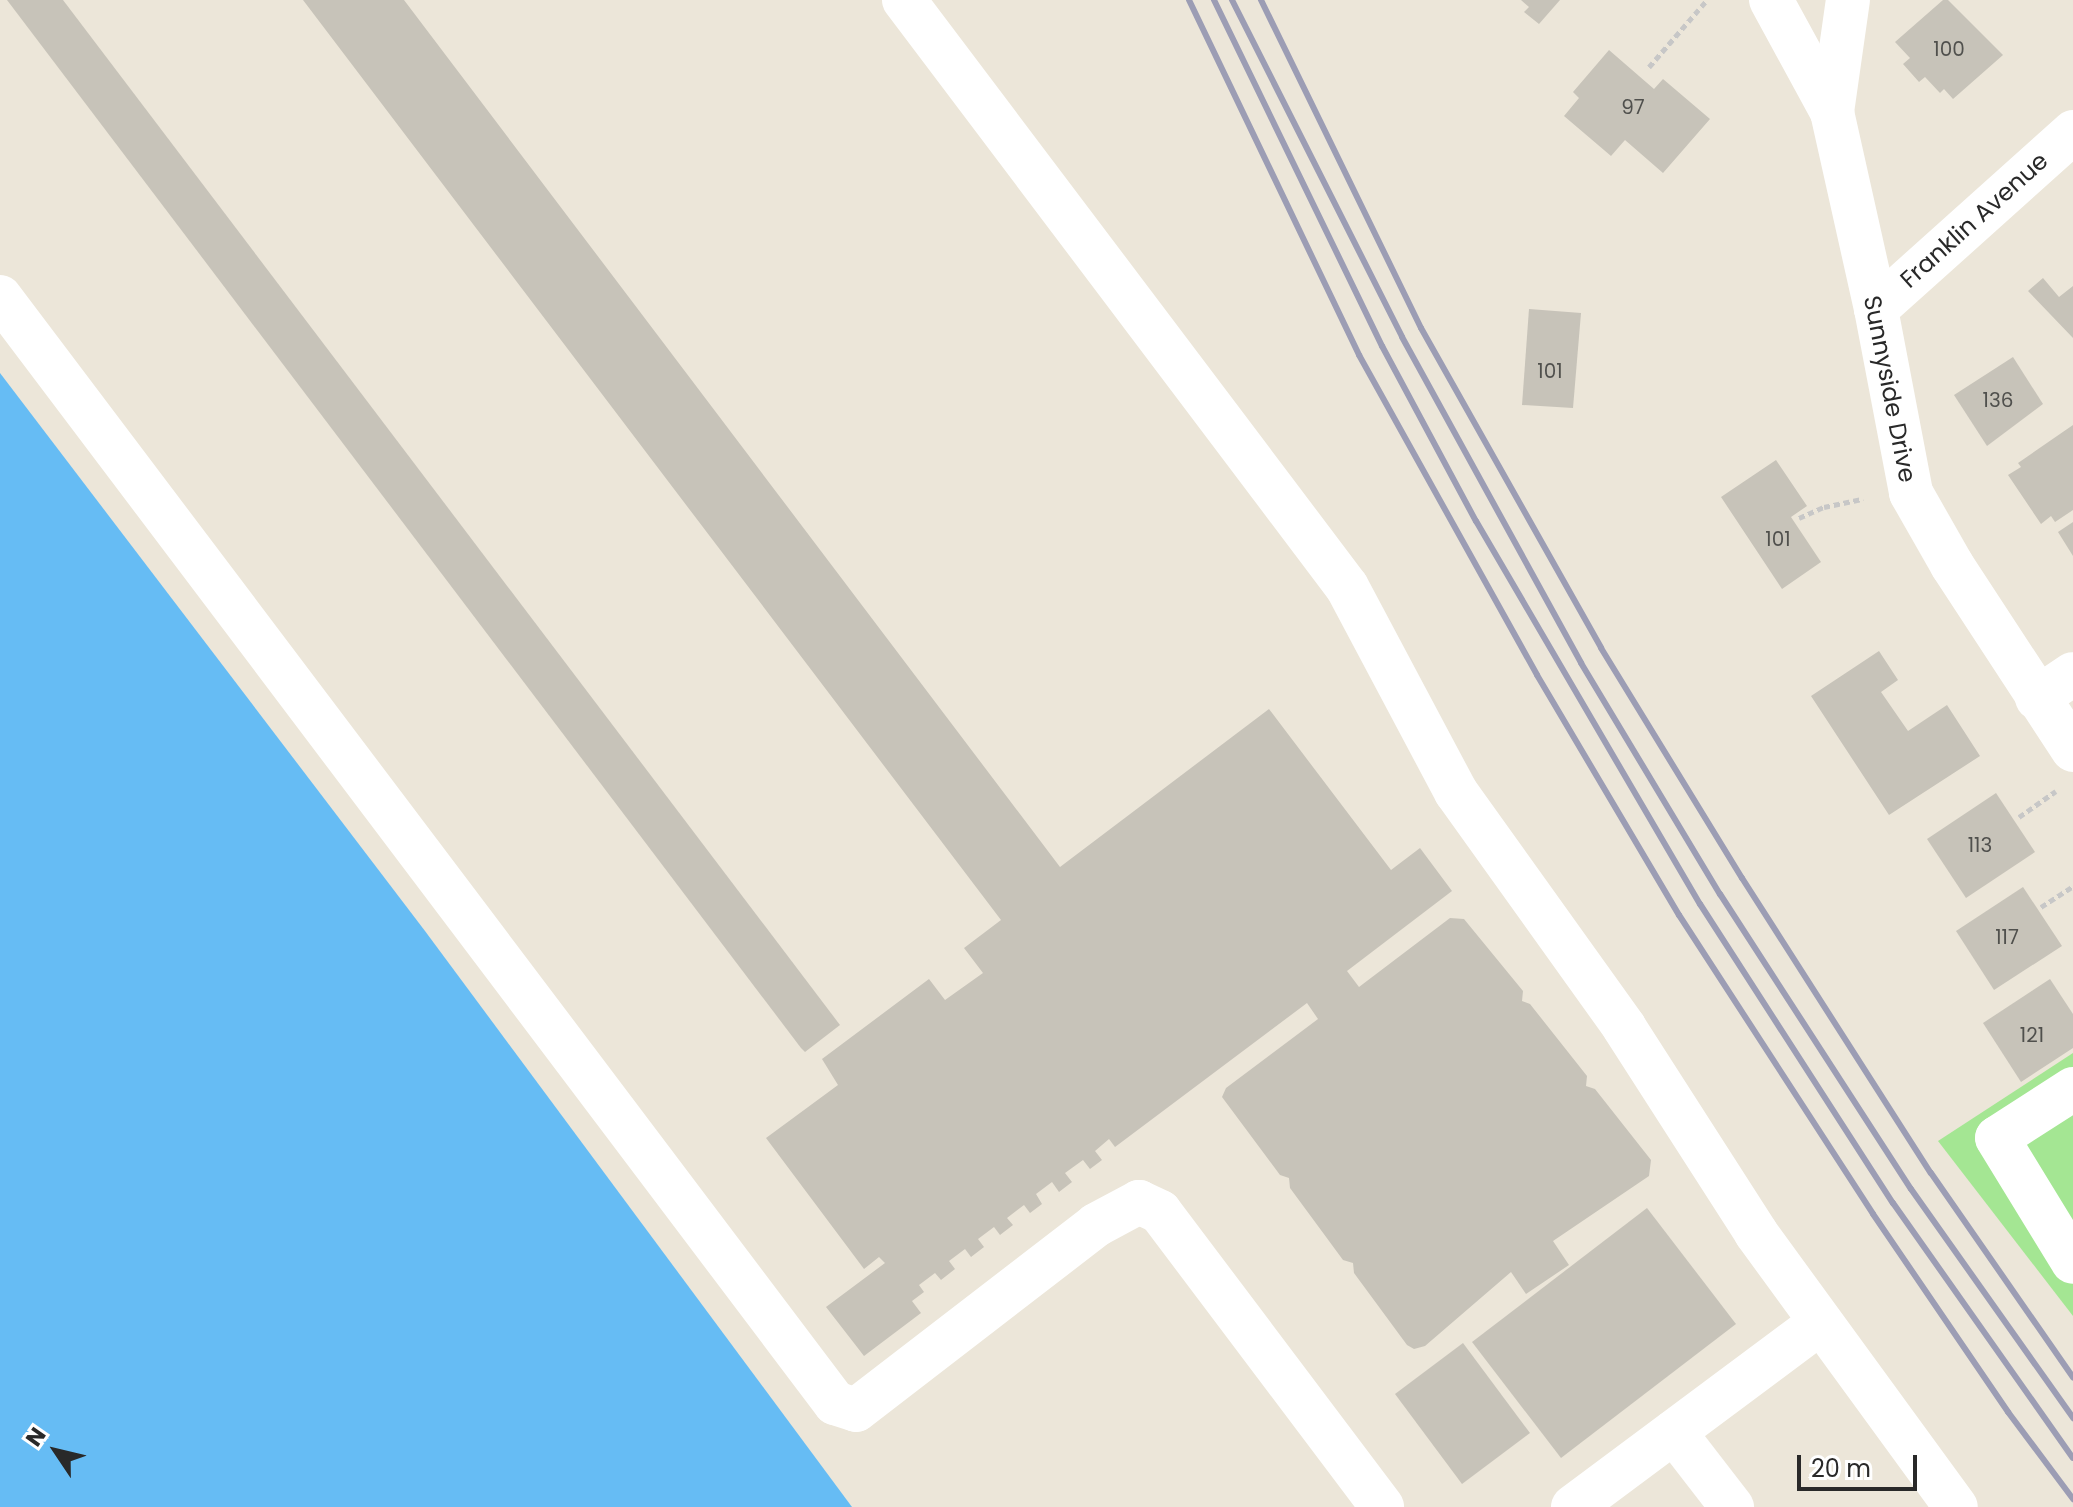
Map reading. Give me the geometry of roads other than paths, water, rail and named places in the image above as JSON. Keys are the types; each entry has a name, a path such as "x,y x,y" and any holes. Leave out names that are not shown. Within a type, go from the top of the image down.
{"street":[{"path":"904,0 1347,587 1456,792 1624,1027 1756,1233 1956,1507"},
{"name":"Sunnyside Drive","path":"1771,0 1832,112 1876,309 1911,493 2037,698 2073,750"},
{"path":"1832,112 1848,0"},
{"name":"Franklin Avenue","path":"1876,309 2073,132"},
{"path":"0,297 835,1403 856,1410 1096,1225 1139,1202 1160,1212 1382,1507"},
{"path":"2037,698 2073,674"},
{"path":"2073,1089 1997,1138 2073,1262"},
{"path":"1573,1507 1821,1322"},
{"path":"1674,1432 1732,1507"}],"water":[{"path":"0,373 425,931 852,1507 0,1507"}],"railway":[{"path":"1189,0 1359,355 1537,675 1679,915 1873,1214 2008,1412 2073,1499"},
{"path":"1214,0 1382,346 1476,521 1700,904 1893,1203 2073,1458"},
{"path":"1232,0 1402,337 1581,663 1720,894 1911,1189 2073,1418"},
{"path":"1261,0 1421,328 1601,648 1742,878 1931,1173 2073,1377"}]}
